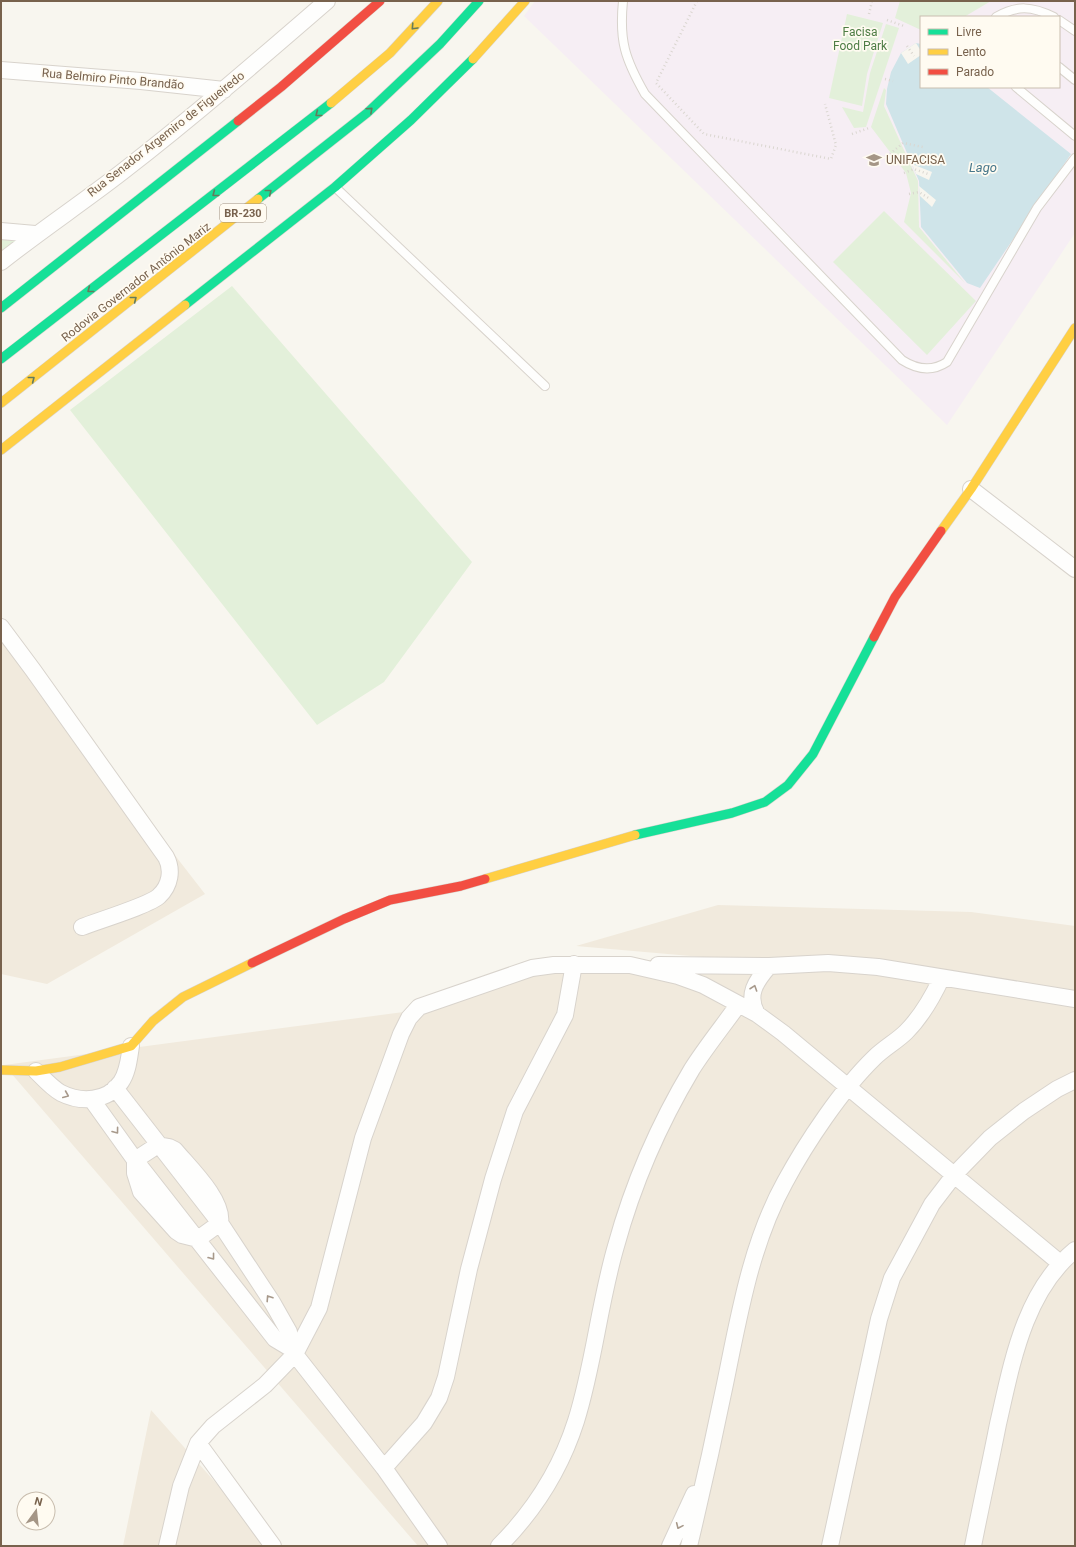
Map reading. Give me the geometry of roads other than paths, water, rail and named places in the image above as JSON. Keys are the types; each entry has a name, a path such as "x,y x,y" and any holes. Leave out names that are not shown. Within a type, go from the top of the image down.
{"main road":[{"path":"1,308 281,87 380,1"},
{"name":"Rodovia Governador Antônio Mariz","path":"1,359 346,92 390,53 438,1"},
{"name":"Rodovia Governador Antônio Mariz","path":"1,403 368,113 440,44 479,1"},
{"path":"1,450 335,187 406,125 470,63 526,1"},
{"path":"1,1070 36,1071 60,1067 131,1046 153,1021 184,997 264,957 390,900 461,886 656,829 732,813 765,802 788,785 813,754 895,597 971,489 1075,328"}],"street":[{"name":"Rua Senador Argemiro de Figueiredo","path":"1,262 36,234 121,172 224,90 327,1"},
{"name":"Rua Belmiro Pinto Brandão","path":"1,70 141,81 224,90"},
{"path":"1,231 36,234"},
{"path":"971,489 1075,569"},
{"path":"1,627 34,670 166,857 170,866 166,888 154,900 82,927"},
{"path":"167,1546 181,1486 198,1444 213,1426 265,1385 292,1351 319,1308 363,1138 388,1066 409,1018 423,1005 532,968 574,964 769,966 828,963 878,967 942,979 990,984 1075,999"},
{"path":"384,1468 424,1423 439,1398 446,1377 469,1269 493,1179 515,1111 565,1015 574,964"},
{"path":"630,965 690,981 757,1014 849,1086 877,1112 955,1174 1060,1263"},
{"path":"757,1014 753,1006 752,991 759,978 769,966"},
{"path":"689,1546 708,1465 738,1317 769,1213 785,1181 825,1118 849,1086 874,1058 906,1032 924,1010 942,979"},
{"path":"499,1546 534,1507 550,1481 567,1445 576,1421 587,1377 616,1246 638,1178 662,1123 693,1068 738,1005"},
{"path":"36,1071 60,1092 73,1098 92,1100 104,1096 115,1088 124,1075 131,1046"},
{"path":"830,1546 876,1334 892,1278 932,1204 955,1174 990,1138 1024,1111 1057,1089 1075,1080"},
{"path":"115,1088 158,1145 175,1150 217,1204 220,1212 220,1223 289,1332 292,1351"},
{"path":"92,1100 125,1143 135,1160 275,1339 292,1351 384,1468 439,1546"},
{"path":"135,1160 158,1145"},
{"path":"198,1239 220,1223"},
{"path":"973,1546 1010,1372 1027,1320 1035,1301 1048,1278 1060,1263 1075,1250"},
{"path":"198,1444 273,1546"},
{"path":"670,1546 708,1465"}],"lane":[{"path":"623,1 622,15 624,48 632,72 645,94 902,360 915,367 939,367 947,362 1038,208 1075,158"},
{"path":"998,16 1008,10 1017,8 1031,9 1051,16"},
{"path":"1060,21 1075,31"},
{"path":"1060,68 1075,80"},
{"path":"1017,88 1075,136"},
{"path":"335,187 545,386"}],"water":[{"name":"Lago","path":"916,43 920,44 920,88 988,88 1071,154 980,288 967,283 921,227 919,181 886,104 887,89 891,72 901,53"}],"place":[{"name":"UNIFACISA","path":"874,160"}],"park label":[{"name":"Facisa Food Park","path":"860,39"}]}
